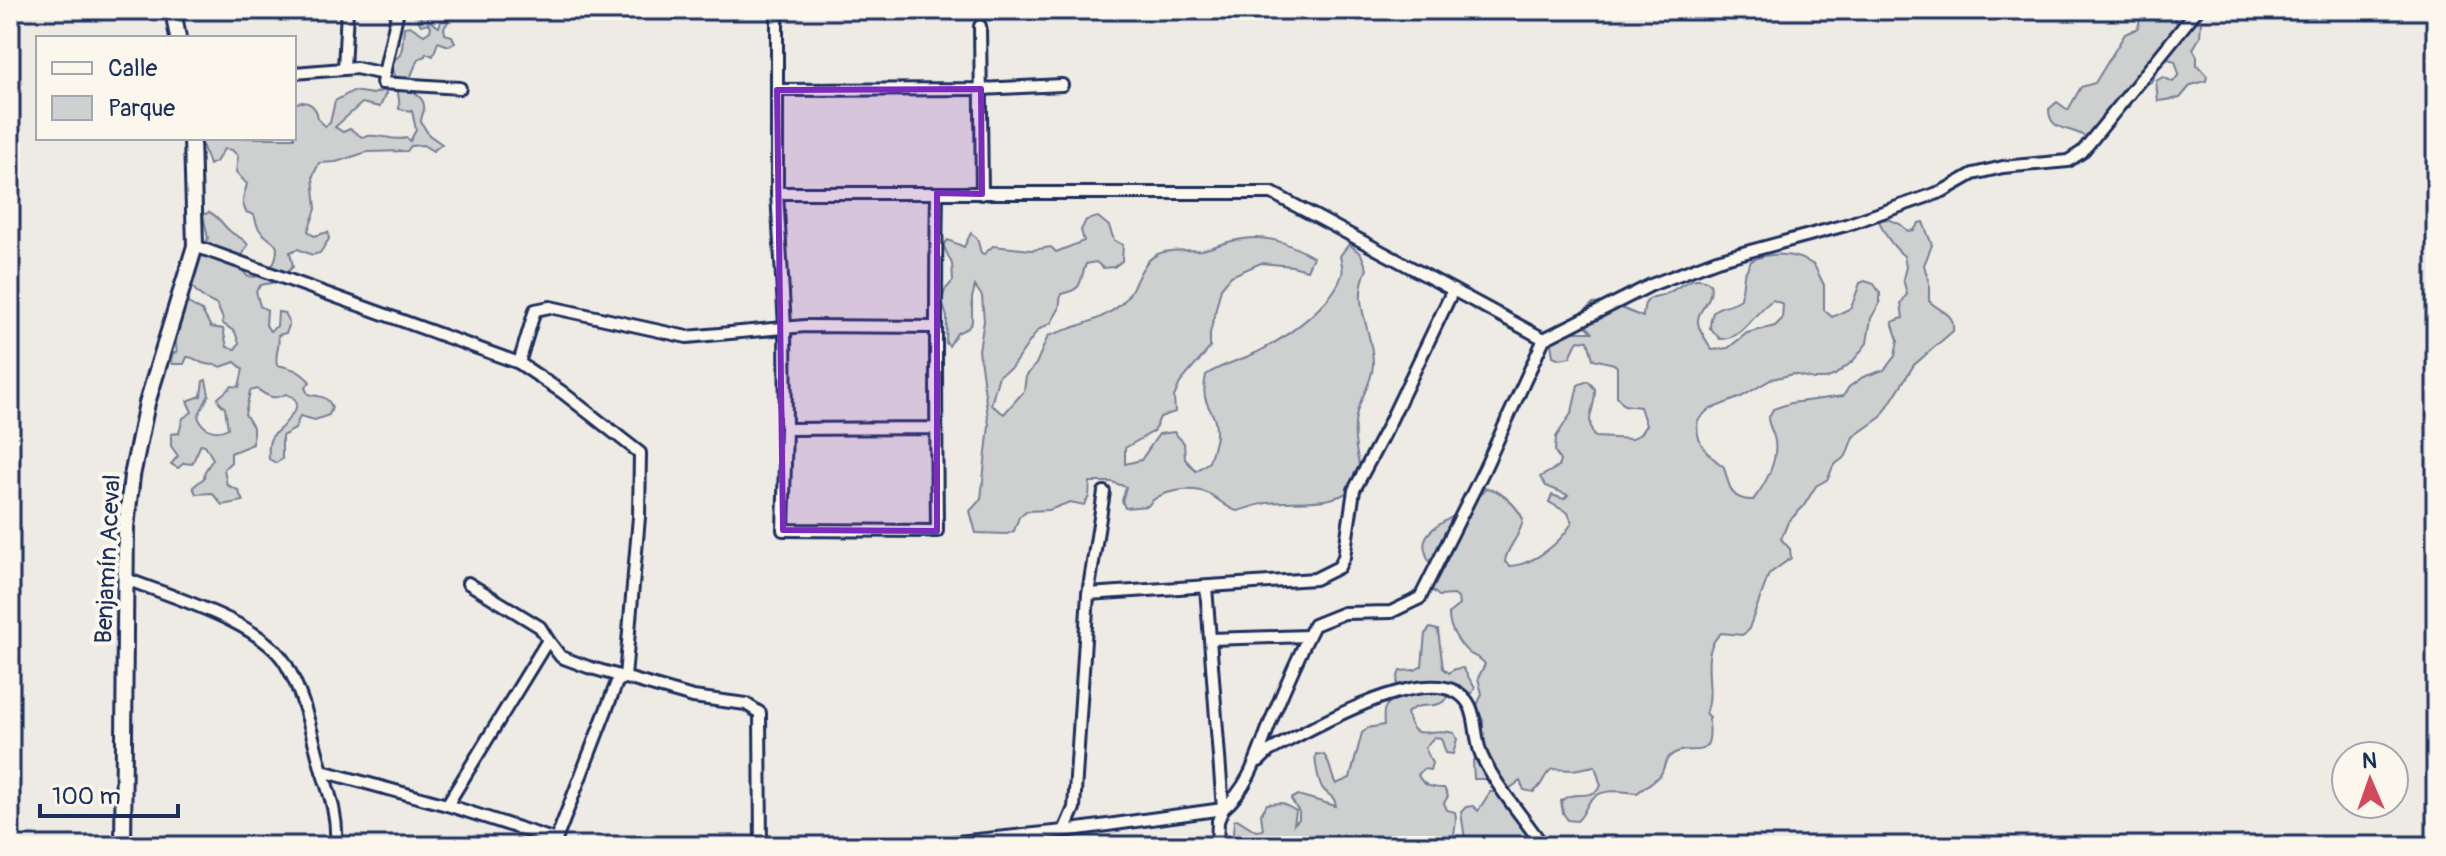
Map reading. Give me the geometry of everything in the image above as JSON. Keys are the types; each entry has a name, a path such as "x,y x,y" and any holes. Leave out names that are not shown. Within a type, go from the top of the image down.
{"street":[{"path":"173,10 178,36"},
{"path":"344,69 347,10"},
{"path":"398,10 382,83 460,88"},
{"path":"777,10 777,193 785,327 783,530 937,531 934,327 937,193"},
{"path":"919,846 1064,831 1223,809 1236,799 1254,765 1273,713 1314,625 1332,616 1391,612 1420,598 1484,470 1544,339 1651,285 1717,260 1846,225 1943,191 1973,174 2003,167 2068,161 2082,152 2197,10"},
{"path":"980,26 982,194"},
{"path":"296,73 344,69 384,74"},
{"path":"777,90 981,89 1062,85"},
{"name":"Benjamín Aceval","path":"123,846 126,527 147,403 195,246 192,140"},
{"path":"777,193 1272,193 1544,339"},
{"path":"195,246 519,363 640,453 639,517 625,677"},
{"path":"1088,594 1315,579 1339,567 1344,557 1354,490 1453,290"},
{"path":"519,363 535,310 540,307 687,337 785,327 934,327"},
{"path":"786,429 936,428"},
{"path":"1064,831 1074,808 1088,594 1104,492"},
{"path":"126,579 228,620 263,639 286,663 306,711 334,807 338,826 336,846"},
{"path":"468,583 540,627 561,657"},
{"path":"1206,587 1223,809 1218,821 1217,846"},
{"path":"1210,639 1308,636"},
{"path":"447,805 548,640"},
{"path":"534,661 561,657 693,697 746,704 760,713 761,846"},
{"path":"322,771 447,805 556,840 617,682 625,677"},
{"path":"1254,765 1269,751 1396,691 1427,685 1451,690 1469,704 1481,753 1543,846"}],"highlighted area":[{"path":"981,89 982,194 937,193 937,531 783,530 777,90"}],"green space":[{"path":"405,10 428,10 428,20 439,27 441,21 447,21 444,10 454,13 444,28 445,34 452,36 455,43 449,46 438,42 433,56 426,53 418,59 408,83 424,105 421,122 429,135 442,144 433,151 423,145 411,146 407,151 367,152 336,162 319,163 313,176 316,209 308,231 314,236 328,232 329,239 320,253 312,255 298,249 290,252 293,267 276,282 261,285 256,291 260,306 267,310 266,325 270,331 277,326 278,312 285,313 289,321 286,333 278,335 277,365 303,375 310,382 305,388 308,394 326,399 330,404 329,415 315,420 300,416 295,429 282,436 282,459 276,463 269,459 270,440 295,411 297,403 286,394 274,397 257,389 250,391 245,414 253,427 253,444 231,453 231,462 224,469 227,485 238,490 243,501 222,505 212,493 196,494 193,487 204,478 213,459 205,445 201,444 192,464 184,463 178,468 171,464 178,456 171,446 171,434 179,433 183,418 192,412 187,401 201,396 203,381 206,380 209,395 198,416 200,421 210,430 228,428 225,408 218,398 232,386 239,387 243,369 235,362 221,367 187,357 184,364 172,364 173,353 177,352 177,335 184,304 202,311 211,327 223,329 227,347 235,349 239,343 235,332 222,323 217,305 195,291 192,284 193,268 208,238 203,215 213,214 246,242 248,245 237,264 247,276 255,277 273,265 277,250 259,229 254,215 246,212 243,201 247,184 236,172 238,156 232,150 224,149 216,162 209,165 201,140 296,140 296,104 310,104 325,126 330,123 335,101 353,91 373,94 384,90 386,93 380,107 362,103 335,127 343,132 350,129 362,137 407,138 410,141 416,130 412,111 399,109 391,63 400,55 404,27 410,26 424,35 430,31 428,23 421,25 419,22 421,17"},
{"path":"2142,10 2176,10 2173,15 2176,22 2201,22 2200,37 2193,49 2197,65 2207,76 2206,81 2191,85 2180,98 2158,101 2156,81 2163,77 2173,82 2179,74 2175,61 2168,59 2151,82 2131,98 2129,107 2116,117 2099,142 2091,142 2056,125 2049,109 2057,102 2068,110 2081,87 2095,83 2125,34 2138,28"},
{"path":"1098,217 1109,226 1114,240 1123,245 1122,261 1114,267 1103,268 1096,262 1086,264 1077,287 1061,294 1059,309 1051,323 1038,330 1011,368 999,375 991,405 1004,414 1024,391 1026,376 1036,364 1048,336 1097,319 1115,309 1127,297 1146,263 1158,254 1201,250 1248,238 1285,243 1313,257 1307,270 1261,263 1231,276 1221,288 1210,333 1210,348 1180,383 1174,397 1175,412 1160,417 1154,431 1125,448 1125,464 1141,460 1159,434 1174,432 1184,443 1185,459 1196,471 1209,462 1216,435 1205,395 1206,375 1276,342 1304,322 1337,286 1343,272 1340,256 1349,244 1361,254 1367,269 1361,294 1373,365 1355,420 1362,480 1342,495 1330,499 1267,503 1237,511 1209,494 1194,490 1167,493 1148,506 1125,508 1122,501 1126,487 1112,482 1090,482 1089,497 1084,505 1070,502 1049,510 1026,511 1019,517 1014,531 1007,534 976,533 970,511 981,499 989,425 979,350 984,321 982,296 975,286 972,322 968,328 957,333 949,346 946,343 947,317 942,301 945,290 953,281 952,264 943,245 948,240 964,247 971,233 977,238 984,254 993,246 1032,250 1051,247 1056,252 1084,241 1081,230 1086,220"},
{"path":"1887,219 1908,231 1923,222 1932,245 1924,265 1929,283 1929,301 1949,316 1953,331 1914,365 1881,417 1853,437 1846,456 1833,466 1828,479 1816,486 1803,507 1788,522 1781,539 1790,549 1791,558 1769,574 1748,631 1742,635 1721,633 1714,641 1709,661 1707,744 1703,749 1676,752 1666,761 1661,774 1637,793 1610,791 1597,795 1577,821 1568,820 1561,801 1597,791 1601,786 1595,766 1573,770 1552,769 1533,792 1524,790 1520,781 1506,791 1488,779 1474,779 1473,761 1483,754 1483,720 1476,708 1482,694 1478,678 1485,664 1465,649 1452,629 1449,613 1459,605 1458,598 1454,595 1439,596 1432,590 1432,571 1425,552 1425,540 1435,527 1472,504 1485,488 1507,499 1523,519 1508,551 1505,562 1510,566 1537,557 1560,538 1572,523 1568,513 1549,502 1552,495 1564,499 1568,495 1546,486 1540,477 1558,467 1556,437 1572,412 1578,385 1588,381 1595,389 1590,421 1596,437 1632,439 1646,425 1640,407 1624,405 1617,397 1617,367 1593,359 1588,341 1578,340 1570,357 1560,359 1553,356 1551,343 1571,332 1592,332 1581,320 1592,304 1609,303 1643,317 1649,299 1699,279 1710,283 1711,290 1699,316 1699,327 1712,350 1728,348 1747,333 1775,326 1782,319 1783,304 1773,300 1736,335 1720,339 1710,328 1716,310 1741,299 1744,275 1751,261 1767,256 1791,256 1814,265 1824,285 1824,310 1832,317 1851,308 1860,283 1874,284 1880,293 1880,303 1871,318 1867,343 1853,361 1835,375 1814,379 1794,374 1772,379 1741,397 1708,410 1698,420 1700,442 1724,467 1732,491 1739,498 1753,500 1767,478 1775,453 1768,419 1773,409 1791,403 1843,396 1863,377 1884,370 1895,356 1898,340 1892,322 1903,318 1901,303 1907,294 1903,279 1906,267 1904,256 1889,240 1879,220"},
{"path":"1430,628 1438,630 1443,668 1449,673 1463,668 1475,688 1471,695 1458,688 1452,690 1442,702 1419,706 1407,713 1410,723 1418,732 1445,731 1454,733 1457,739 1453,754 1446,753 1441,738 1434,737 1425,748 1432,763 1430,770 1423,769 1418,775 1428,786 1444,788 1448,796 1444,803 1447,810 1455,812 1456,816 1456,846 1358,846 1354,839 1343,844 1327,835 1322,846 1232,846 1234,821 1237,819 1256,831 1263,830 1261,814 1267,804 1282,803 1296,811 1294,824 1299,819 1299,812 1291,799 1298,795 1336,806 1321,786 1316,754 1326,758 1336,784 1350,778 1362,733 1368,728 1384,725 1385,708 1395,693 1400,671 1422,666 1425,634"},
{"path":"1490,792 1503,792 1534,839 1534,846 1466,846 1461,812 1473,806 1478,811"}]}
